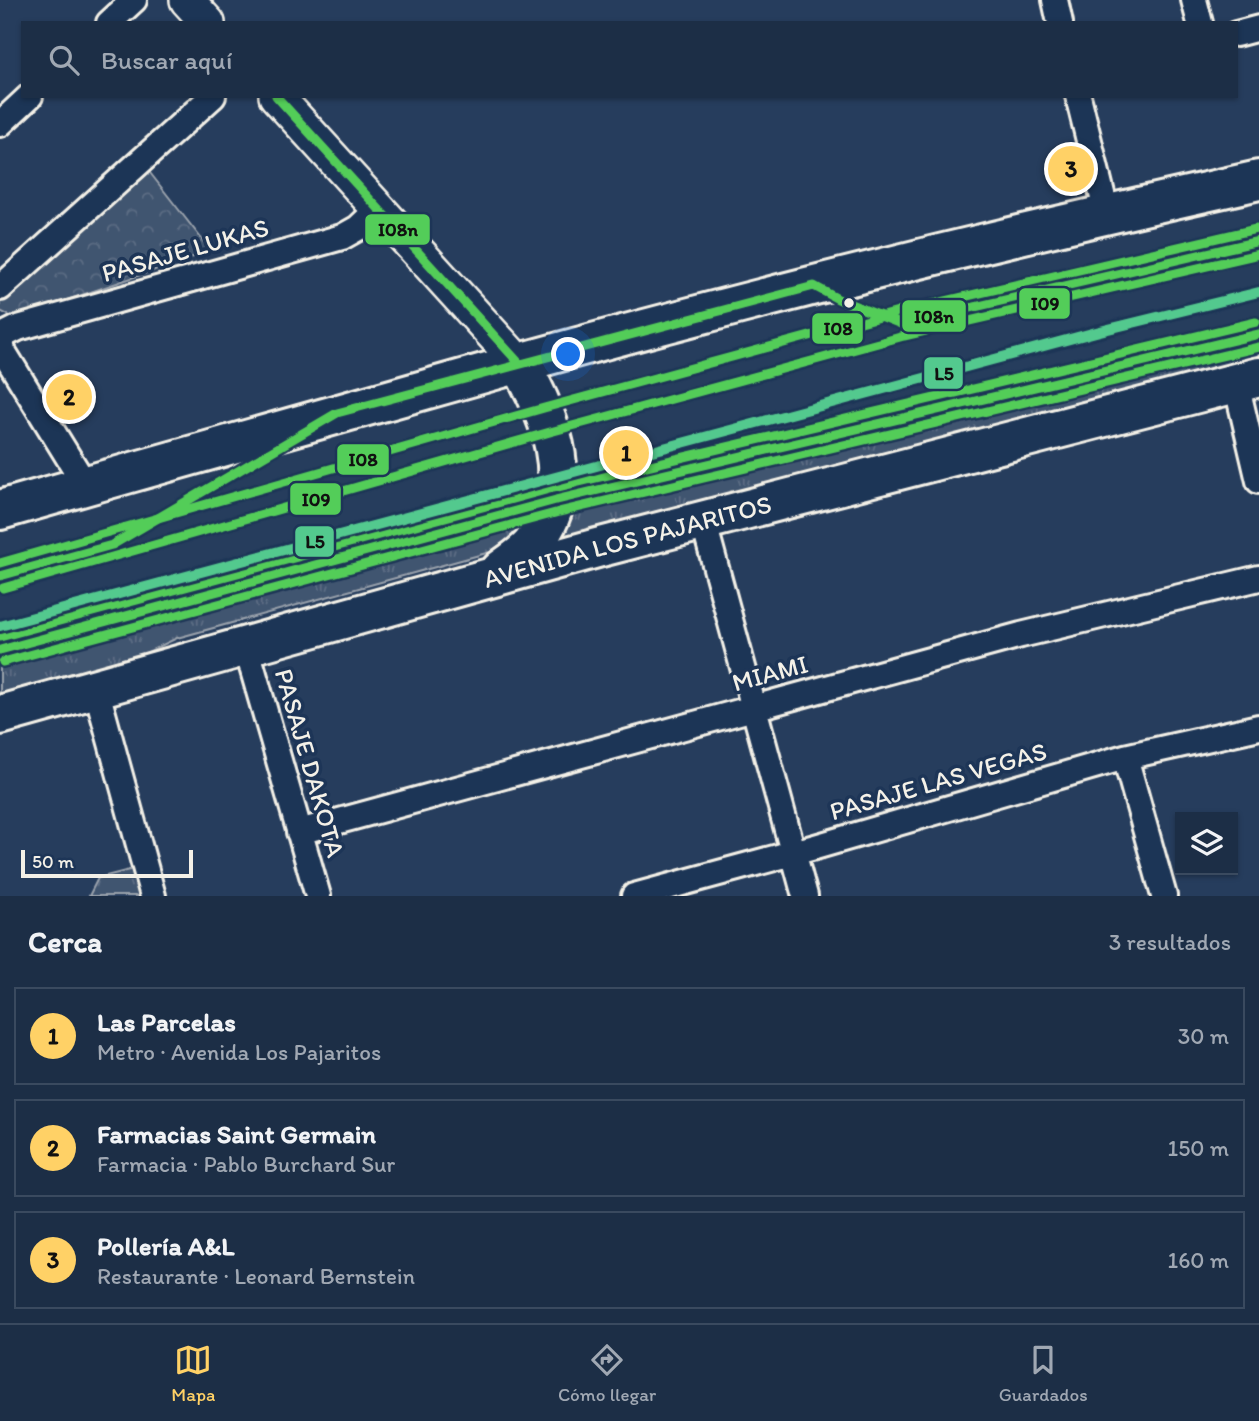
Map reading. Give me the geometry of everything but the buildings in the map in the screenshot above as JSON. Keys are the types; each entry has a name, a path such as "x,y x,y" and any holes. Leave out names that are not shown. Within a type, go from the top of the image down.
{"main road":[{"path":"0,510 519,363 1107,214 1259,180"},
{"path":"491,577 529,548 540,535 554,510 558,486 556,453 544,410 519,363"},
{"name":"AVENIDA LOS PAJARITOS","path":"0,715 703,520 1248,380"}],"street":[{"path":"112,21 134,0"},
{"path":"187,0 206,21"},
{"path":"1055,0 1060,21"},
{"path":"1194,0 1199,21"},
{"path":"1238,33 1259,28"},
{"path":"0,124 28,98"},
{"path":"0,288 211,98"},
{"path":"278,98 519,363"},
{"path":"1078,98 1107,214"},
{"name":"PASAJE LUKAS","path":"0,337 18,328 342,237 358,228 379,209"},
{"path":"0,346 86,486"},
{"path":"1248,380 1259,481"},
{"path":"703,520 805,896"},
{"name":"MIAMI","path":"299,832 1021,635 1259,578"},
{"name":"PASAJE DAKOTA","path":"246,646 318,896"},
{"path":"96,688 153,896"},
{"name":"PASAJE LAS VEGAS","path":"634,896 794,853 1125,757 1259,727"},
{"path":"1125,757 1164,896"}],"green space":[{"path":"147,169 211,251 14,318 0,311 0,301"},
{"path":"1259,340 1259,360 539,552 568,510"},
{"path":"535,517 501,549 177,638 129,661 0,703 0,662"},
{"path":"137,868 146,896 89,896 98,878"}],"transit line":[{"name":"I08n","path":"278,98 519,363"},
{"name":"I08","path":"0,563 544,408 898,312 1256,229"},
{"name":"I08n","path":"0,576 112,545 337,413 814,286 838,299 901,324 1259,241"},
{"name":"I09","path":"3,588 550,432 904,336 1259,254"},
{"name":"L5","path":"0,626 1096,332 1259,292"},
{"name":"I08","path":"0,637 553,488 1256,322"},
{"name":"I08n","path":"0,650 556,500 1259,334"},
{"name":"I09","path":"3,662 559,512 1259,347"}],"place":[{"name":"Pollería A&L","path":"1071,169"},
{"name":"Farmacias Saint Germain","path":"69,397"},
{"name":"Las Parcelas","path":"626,453"}]}
